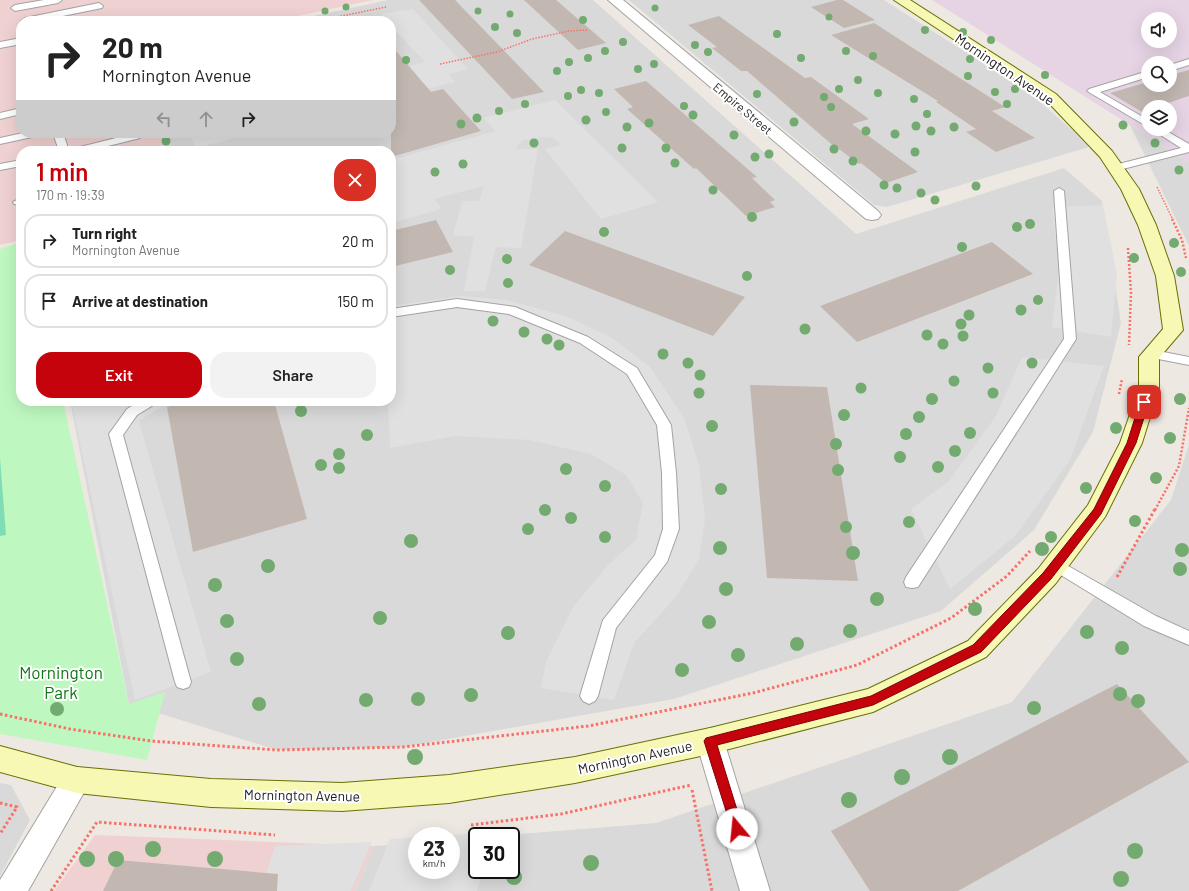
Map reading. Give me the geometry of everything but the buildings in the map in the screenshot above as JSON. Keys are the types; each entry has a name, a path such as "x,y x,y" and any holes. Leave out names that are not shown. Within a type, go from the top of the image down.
{"street":[{"name":"Empire Street","path":"615,0 872,215"},
{"name":"Mornington Avenue","path":"0,759 77,780 211,793 342,797 457,788 575,770 710,741 873,700 977,649 1056,565 1097,511 1131,443 1149,388 1149,357 1173,330 1165,276 1147,225 1134,197 1106,154 1051,97 901,0"},
{"path":"710,741 755,891"},
{"path":"11,891 77,780"}],"lane":[{"path":"19,16 14,4 58,0"},
{"path":"51,16 99,6"},
{"path":"0,45 16,42"},
{"path":"1177,66 1189,62"},
{"path":"1141,76 1092,91 1141,120"},
{"path":"0,116 16,112"},
{"path":"1168,136 1189,149"},
{"path":"0,141 16,138"},
{"path":"96,146 128,138"},
{"path":"1115,168 1189,149"},
{"path":"0,168 16,164"},
{"path":"912,582 1070,339 1059,191"},
{"path":"396,312 457,304 511,310 584,340 632,371 664,425 669,473 671,529 662,558 610,625 589,696"},
{"path":"1153,354 1189,361"},
{"path":"142,406 132,412 116,434 183,682"},
{"path":"1056,565 1150,621 1189,638"}],"path":[{"path":"339,16 386,7"},
{"path":"440,64 497,52 532,39 569,31 588,30"},
{"path":"1128,246 1131,293 1128,347"},
{"path":"1118,397 1123,376"},
{"path":"1116,577 1179,466 1189,408"},
{"path":"0,714 70,729 151,741 277,750 403,747 588,726 753,693 857,665 951,618 1007,576 1035,545"},
{"path":"471,826 561,814 691,784 712,891"},
{"path":"0,803 17,807 0,834"},
{"path":"51,891 97,822 275,835"}],"shaded area":[{"path":"0,0 373,0 297,16 16,16 16,138 166,138 170,146 16,146 16,241 0,245"},
{"path":"388,0 593,0 856,234 1064,168 1102,201 1121,323 1093,432 1034,530 941,611 674,699 403,747 277,750 129,704 71,406 396,406 396,146 170,146 167,138 396,138 396,16 313,16"},
{"path":"629,0 884,0 1039,101 1089,147 887,207 874,205"},
{"path":"932,0 1189,0 1189,162 1148,136 1177,136 1177,100 1141,100 1141,132"},
{"path":"413,9 468,69 449,74 455,82 396,97 396,70 425,62 396,31 396,16 383,16 381,14"},
{"path":"555,100 658,202 601,219 545,149 561,145 554,138 541,137 523,140 515,149 538,149 521,248 496,247 485,291 464,291 474,237 453,235 462,201 479,201 484,186 434,199 442,209 396,222 396,159 496,131 483,118"},
{"path":"1130,125 1141,132 1141,136 1148,136 1189,162 1189,246"},
{"path":"191,138 235,138 204,146 195,146"},
{"path":"1103,205 1117,275 1111,337 1052,327 1059,270 1052,207"},
{"path":"460,296 507,300 568,317 612,338 650,367 684,418 699,465 705,519 699,560 675,598 634,643 614,700 541,688 546,662 573,607 609,564 636,540 643,503 626,475 591,454 529,440 455,436 390,448 388,406 396,406 396,305"},
{"path":"1022,357 1104,366 1070,460 1015,536 950,589 911,509 949,481 996,416"},
{"path":"72,406 163,406 139,421 211,672 135,700"},
{"path":"1189,444 1189,891 355,891 374,846 408,844 408,879 460,879 460,870 468,870 468,879 520,879 520,834 656,823 1012,702 1171,500"},
{"path":"0,783 11,785 30,820 0,876"},
{"path":"460,834 468,834 468,879 481,879 477,891 369,891 390,839 408,838 408,879 460,879"},
{"path":"95,835 374,846 355,891 54,891"},
{"path":"372,842 351,891 260,891 275,846"}],"green space":[{"name":"Mornington Park","path":"16,244 16,406 64,406 129,704 165,692 147,760 0,734 0,249"},
{"path":"0,458 6,535 0,536"}],"route":[{"path":"737,829 710,741 873,700 977,649 1047,576 1097,511 1131,443 1144,402"}]}
